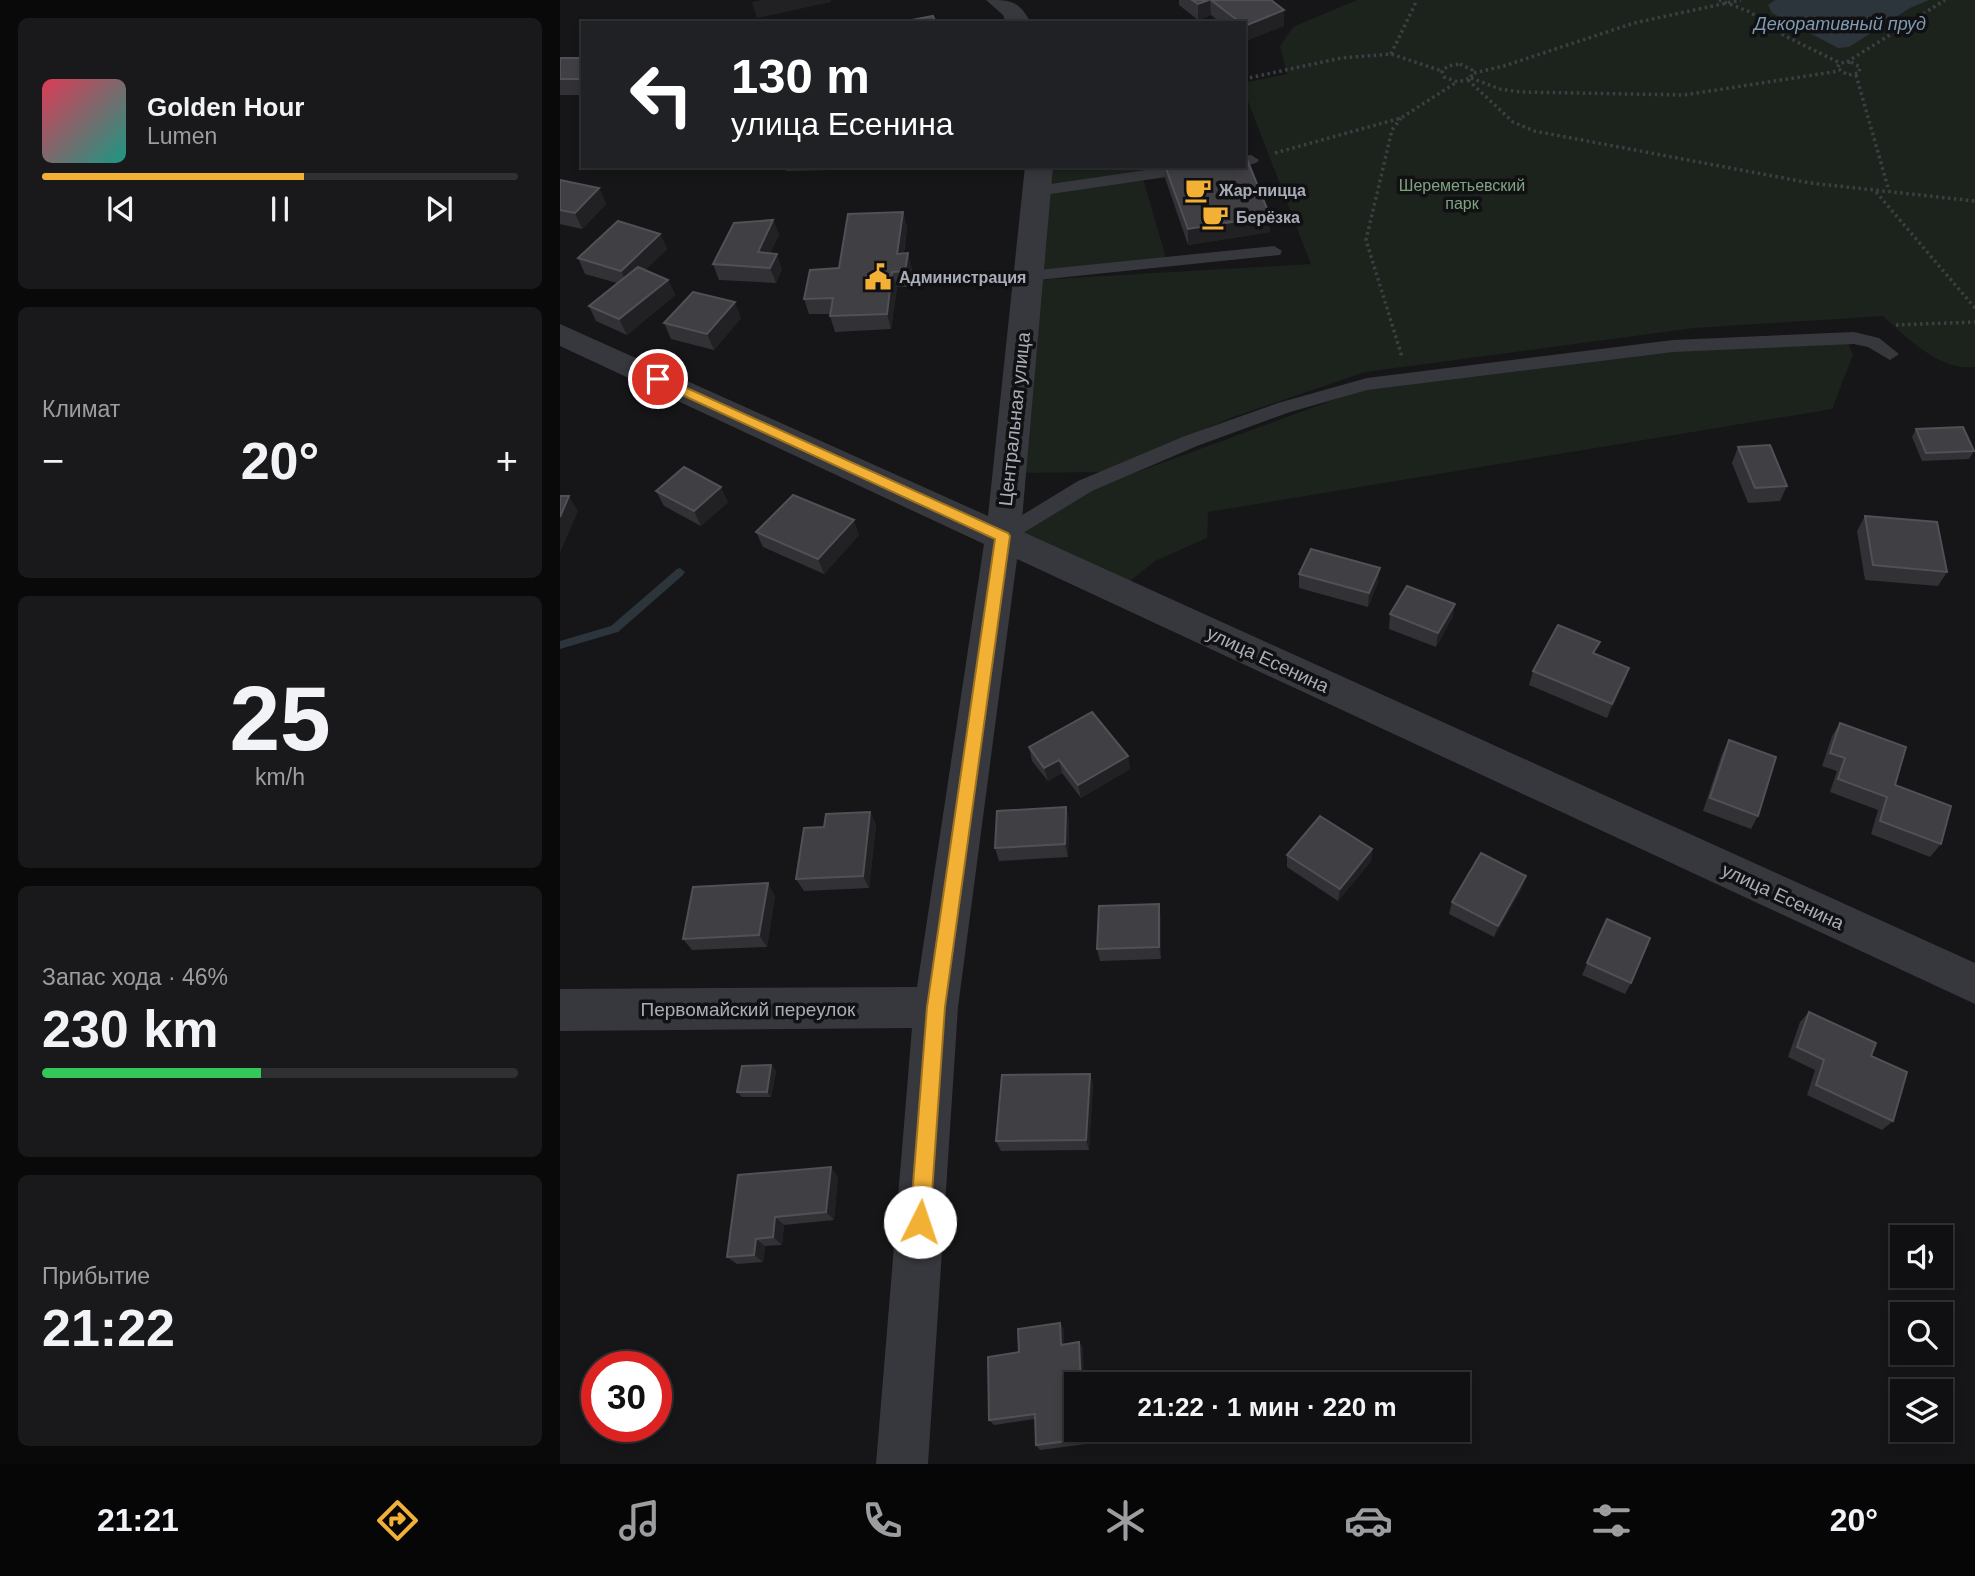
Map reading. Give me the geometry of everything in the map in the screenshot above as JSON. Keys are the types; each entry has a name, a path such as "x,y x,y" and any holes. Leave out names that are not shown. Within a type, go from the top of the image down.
{"street":[{"path":"998,0 1013,11 1018,21"},
{"name":"Центральная улица","path":"902,1464 936,1007 1003,536 1038,178"},
{"name":"улица Есенина","path":"560,334 1975,984"},
{"name":"Первомайский переулок","path":"560,1010 936,1007"}],"lane":[{"path":"1038,178 1179,168"},
{"path":"1028,275 1274,251"},
{"path":"1003,536 1085,486 1167,451 1284,407 1367,384 1673,346 1854,338 1873,342 1890,354"}],"path":[{"path":"1391,54 1417,0"},
{"path":"1719,0 1733,3 1785,36 1840,63 1847,62 1945,0"},
{"path":"1469,79 1474,73 1504,66 1634,23 1741,0"},
{"path":"1246,79 1341,58 1391,54 1442,71 1448,80 1458,82"},
{"path":"1847,62 1860,68 1856,75"},
{"path":"1839,71 1836,66 1840,63"},
{"path":"1442,71 1447,66 1456,64 1466,65 1474,73"},
{"path":"1248,160 1401,118 1458,82 1469,79 1520,92 1674,96 1839,71 1856,75"},
{"path":"1856,75 1889,191"},
{"path":"1469,79 1513,122 1534,131 1797,181 1876,192 1889,191 1975,201"},
{"path":"1401,118 1392,130 1366,240 1405,369"},
{"path":"1876,192 1975,308"}],"green space":[{"name":"Шереметьевский парк","path":"1357,0 1975,0 1975,367 1962,367 1937,359 1883,316 1694,328 1365,372 1233,417 1101,472 1019,473 1036,280 1311,264 1246,96 1246,83 1287,74 1280,46 1293,27"},
{"path":"1044,168 1168,168 1168,169 1042,186"},
{"path":"1143,179 1166,258 1036,272 1048,192"},
{"path":"1848,343 1853,355 1832,409 1208,512 1207,538 1155,561 1124,586 1017,536 1094,488 1366,388 1673,350"}],"water":[{"name":"Декоративный пруд","path":"1775,0 1929,0 1910,8 1849,47 1838,48 1772,13 1768,5"}],"building":[{"path":"1192,0 1209,0 1198,4"},
{"path":"1211,0 1271,0 1284,10 1246,26 1246,21 1238,21"},
{"path":"933,16 935,21 906,21"},
{"path":"560,58 581,58 581,79 560,79"},
{"path":"1246,157 1270,216 1188,229 1166,168 1246,168"},
{"path":"560,180 599,188 575,213 560,210"},
{"name":"Администрация","path":"903,212 897,254 908,253 905,271 892,272 887,314 830,316 833,298 804,299 810,270 839,268 848,214"},
{"path":"773,220 758,252 777,254 770,268 713,264 734,223"},
{"path":"618,221 660,234 621,271 578,258"},
{"path":"638,267 668,280 619,319 589,306"},
{"path":"693,292 735,302 707,334 664,323"},
{"path":"1963,427 1974,451 1926,453 1916,429"},
{"path":"1770,445 1787,486 1755,488 1738,447"},
{"path":"684,467 721,487 694,511 656,491"},
{"path":"793,495 854,520 818,559 756,532"},
{"path":"560,496 569,496 560,517"},
{"path":"1865,516 1937,522 1947,572 1873,565"},
{"path":"1311,549 1380,568 1369,593 1299,574"},
{"path":"1407,586 1455,604 1438,633 1390,614"},
{"path":"1558,625 1600,642 1593,653 1629,668 1612,704 1533,671"},
{"path":"1092,712 1128,756 1078,785 1059,760 1044,768 1029,747"},
{"path":"1840,723 1906,747 1895,785 1951,806 1941,844 1880,821 1887,797 1838,779 1845,758 1830,753"},
{"path":"1729,740 1776,757 1758,816 1710,798"},
{"path":"1066,807 1065,844 995,848 997,811"},
{"path":"870,812 863,876 796,879 804,828 824,827 826,814"},
{"path":"1320,816 1372,849 1340,889 1287,855"},
{"path":"1481,853 1526,876 1498,926 1452,902"},
{"path":"768,883 759,935 683,939 693,887"},
{"path":"1159,904 1159,947 1097,949 1099,906"},
{"path":"1607,919 1650,938 1631,983 1587,963"},
{"path":"1809,1012 1876,1043 1871,1056 1907,1072 1893,1121 1816,1085 1824,1060 1797,1047"},
{"path":"771,1065 767,1092 737,1092 742,1066"},
{"path":"1090,1074 1086,1140 996,1141 1002,1075"},
{"path":"831,1167 826,1212 775,1217 773,1237 756,1239 754,1255 727,1257 738,1175"},
{"path":"1060,1323 1061,1345 1079,1342 1080,1372 1064,1372 1064,1441 1036,1445 1035,1414 989,1420 988,1357 1019,1352 1018,1329"}],"waterway":[{"path":"560,645 614,629 680,572"}],"place":[{"name":"Жар-пицца","path":"1198,190"},
{"name":"Берёзка","path":"1215,217"},
{"name":"Администрация","path":"878,277"}],"route":[{"path":"658,379 1003,536 936,1007 920,1222"}]}
